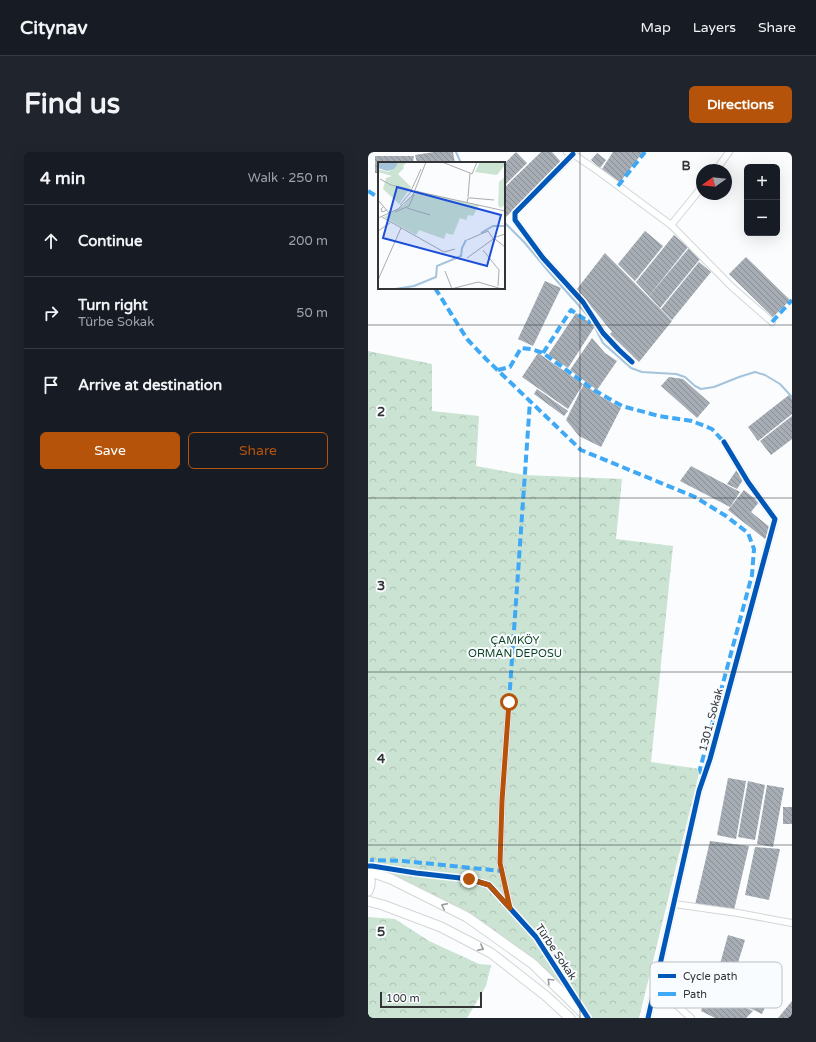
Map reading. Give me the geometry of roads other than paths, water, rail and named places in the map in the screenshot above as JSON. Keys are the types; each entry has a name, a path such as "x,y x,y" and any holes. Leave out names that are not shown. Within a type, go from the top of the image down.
{"main road":[{"path":"368,870 391,879 467,917 533,964 588,1018"},
{"path":"368,874 371,884 368,891"},
{"path":"368,901 383,905 440,927 491,953 546,996 570,1018"}],"street":[{"path":"720,164 729,152"},
{"path":"632,362 618,350 603,333 583,302 543,258 515,220 514,213 570,153 598,171 671,225 732,287 772,322"},
{"path":"671,225 696,194"},
{"name":"1301. Sokak","path":"661,962 699,791 714,745 775,519 748,482 724,442"},
{"path":"509,702 502,801 500,863 510,908"},
{"name":"Türbe Sokak","path":"368,866 469,879 489,885 536,937 588,1018"},
{"path":"674,904 738,913 792,923"},
{"name":"1301. Sokak","path":"648,1018 650,1008"},
{"path":"680,1008 691,1018"}],"waterway":[{"path":"456,152 461,162"},
{"path":"505,223 524,242 590,318 603,343 631,368 642,372 676,374 685,377 701,389 714,387 755,372 765,375 780,384 792,397"}],"park label":[{"name":"ÇAMKÖY ORMAN DEPOSU","path":"515,646"}]}
